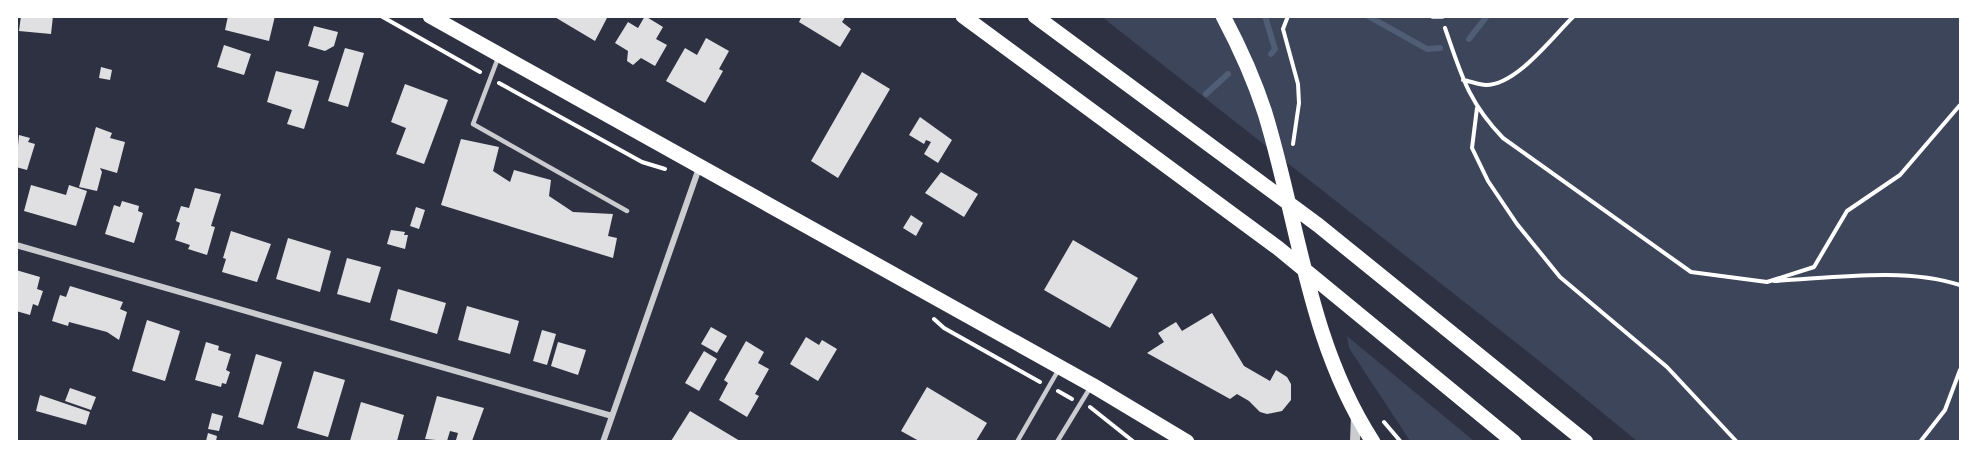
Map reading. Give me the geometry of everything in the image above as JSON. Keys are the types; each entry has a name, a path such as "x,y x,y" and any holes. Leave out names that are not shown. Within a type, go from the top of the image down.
{"main road":[{"path":"430,16 1092,385 1187,441"},
{"path":"963,16 1278,248 1514,441"},
{"path":"1035,16 1317,225 1586,441"},
{"path":"1223,16 1252,76 1265,113 1316,316 1332,362 1373,441"}],"street":[{"path":"1433,16 1442,17"},
{"path":"603,441 699,168"},
{"path":"16,245 612,416"},
{"path":"1355,441 1356,410"}],"lane":[{"path":"499,55 473,124 627,211"},
{"path":"1017,441 1060,368"},
{"path":"1057,441 1092,385"}],"path":[{"path":"381,16 642,162 667,169 693,184"},
{"path":"1463,80 1486,85 1499,82 1523,68 1575,16"},
{"path":"1442,17 1463,80 1477,108 1503,138 1691,272 1767,282 1900,276 1936,277 1960,285"},
{"path":"1767,282 1814,267 1847,211 1900,175 1960,105"},
{"path":"1477,108 1472,148 1488,181 1517,224 1560,277 1667,367 1737,441"},
{"path":"932,317 944,328 1093,409 1109,425 1134,441"},
{"path":"1920,441 1945,410 1960,370"}],"shaded area":[{"path":"1102,17 1960,17 1960,441 1637,441 1538,360"},
{"path":"1347,336 1474,441 1410,441 1349,348"}],"building":[{"path":"21,16 53,16 51,34 19,31"},
{"path":"228,16 275,16 269,41 225,30"},
{"path":"553,16 608,16 595,41"},
{"path":"645,16 663,27 656,39 667,45 655,66 641,58 633,65 627,61 628,51 615,43 628,22 638,28"},
{"path":"802,16 846,16 842,22 851,29 840,47 799,22"},
{"path":"314,26 338,32 334,46 325,51 308,46"},
{"path":"706,38 729,51 719,69 723,71 705,103 666,81 685,48 697,55"},
{"path":"224,45 251,54 244,75 217,67"},
{"path":"345,48 364,53 348,107 328,101"},
{"path":"101,67 112,70 110,80 99,78"},
{"path":"276,71 319,81 304,129 287,124 292,110 267,102"},
{"path":"862,72 890,89 838,178 811,161"},
{"path":"405,84 448,100 424,164 396,154 406,128 391,122"},
{"path":"920,117 952,140 938,163 924,154 931,142 926,140 924,144 909,135"},
{"path":"96,127 112,133 110,138 125,142 117,173 100,168 102,172 97,191 79,187"},
{"path":"19,135 30,138 28,142 35,144 27,170 16,167"},
{"path":"461,139 499,147 493,171 510,182 514,170 551,180 549,196 573,212 613,214 608,236 617,238 613,258 441,205"},
{"path":"941,172 978,194 964,217 925,193"},
{"path":"31,185 66,195 69,185 87,191 76,226 24,211"},
{"path":"195,188 221,194 211,226 215,227 207,255 188,249 190,245 175,240 180,223 176,221 181,206 189,208"},
{"path":"122,201 139,206 138,211 143,213 134,243 105,234 114,205 120,207"},
{"path":"416,207 425,210 419,229 410,226"},
{"path":"911,215 923,223 916,236 903,228"},
{"path":"391,230 405,232 404,235 408,235 405,249 387,244"},
{"path":"231,231 271,244 257,282 222,272 226,259 223,258"},
{"path":"288,238 331,251 320,292 276,279"},
{"path":"1073,240 1138,278 1110,328 1044,290"},
{"path":"347,258 381,267 370,303 337,294"},
{"path":"16,270 40,277 37,289 43,291 38,306 33,304 30,315 16,311"},
{"path":"70,286 123,302 120,309 127,312 119,340 107,332 69,322 68,326 52,321 60,295 66,297"},
{"path":"398,289 446,303 437,334 390,320"},
{"path":"467,306 519,321 510,354 458,340"},
{"path":"1212,313 1244,366 1270,381 1276,370 1287,377 1291,384 1291,400 1282,411 1267,414 1260,412 1249,401 1237,394 1230,399 1147,353 1164,342 1158,333 1176,322 1182,331"},
{"path":"147,320 180,331 165,381 132,371"},
{"path":"711,327 727,336 717,353 701,344"},
{"path":"542,330 556,334 547,365 533,361"},
{"path":"806,337 819,345 822,340 837,349 818,381 790,364"},
{"path":"746,341 764,352 758,363 769,369 755,394 759,396 747,417 719,400 728,383 724,380"},
{"path":"206,342 219,346 218,350 231,354 226,370 230,372 226,384 222,383 221,387 195,380"},
{"path":"558,342 586,350 578,375 551,366"},
{"path":"704,351 717,359 699,391 685,383"},
{"path":"256,354 282,362 263,425 238,417"},
{"path":"314,371 345,380 328,437 297,428"},
{"path":"927,387 987,423 976,441 919,441 901,431"},
{"path":"70,388 96,397 91,410 65,401"},
{"path":"40,395 90,412 86,425 36,411"},
{"path":"437,396 484,408 472,441 456,440 458,433 450,431 447,441 425,439"},
{"path":"361,402 404,415 397,441 350,441"},
{"path":"690,411 740,441 671,441"},
{"path":"212,413 223,416 219,431 208,429"},
{"path":"208,433 217,436 216,441 206,441"}],"waterway":[{"path":"1265,16 1275,49 1271,54"},
{"path":"1368,16 1427,49 1440,48"},
{"path":"1469,39 1487,16"},
{"path":"1206,94 1228,74"}]}
